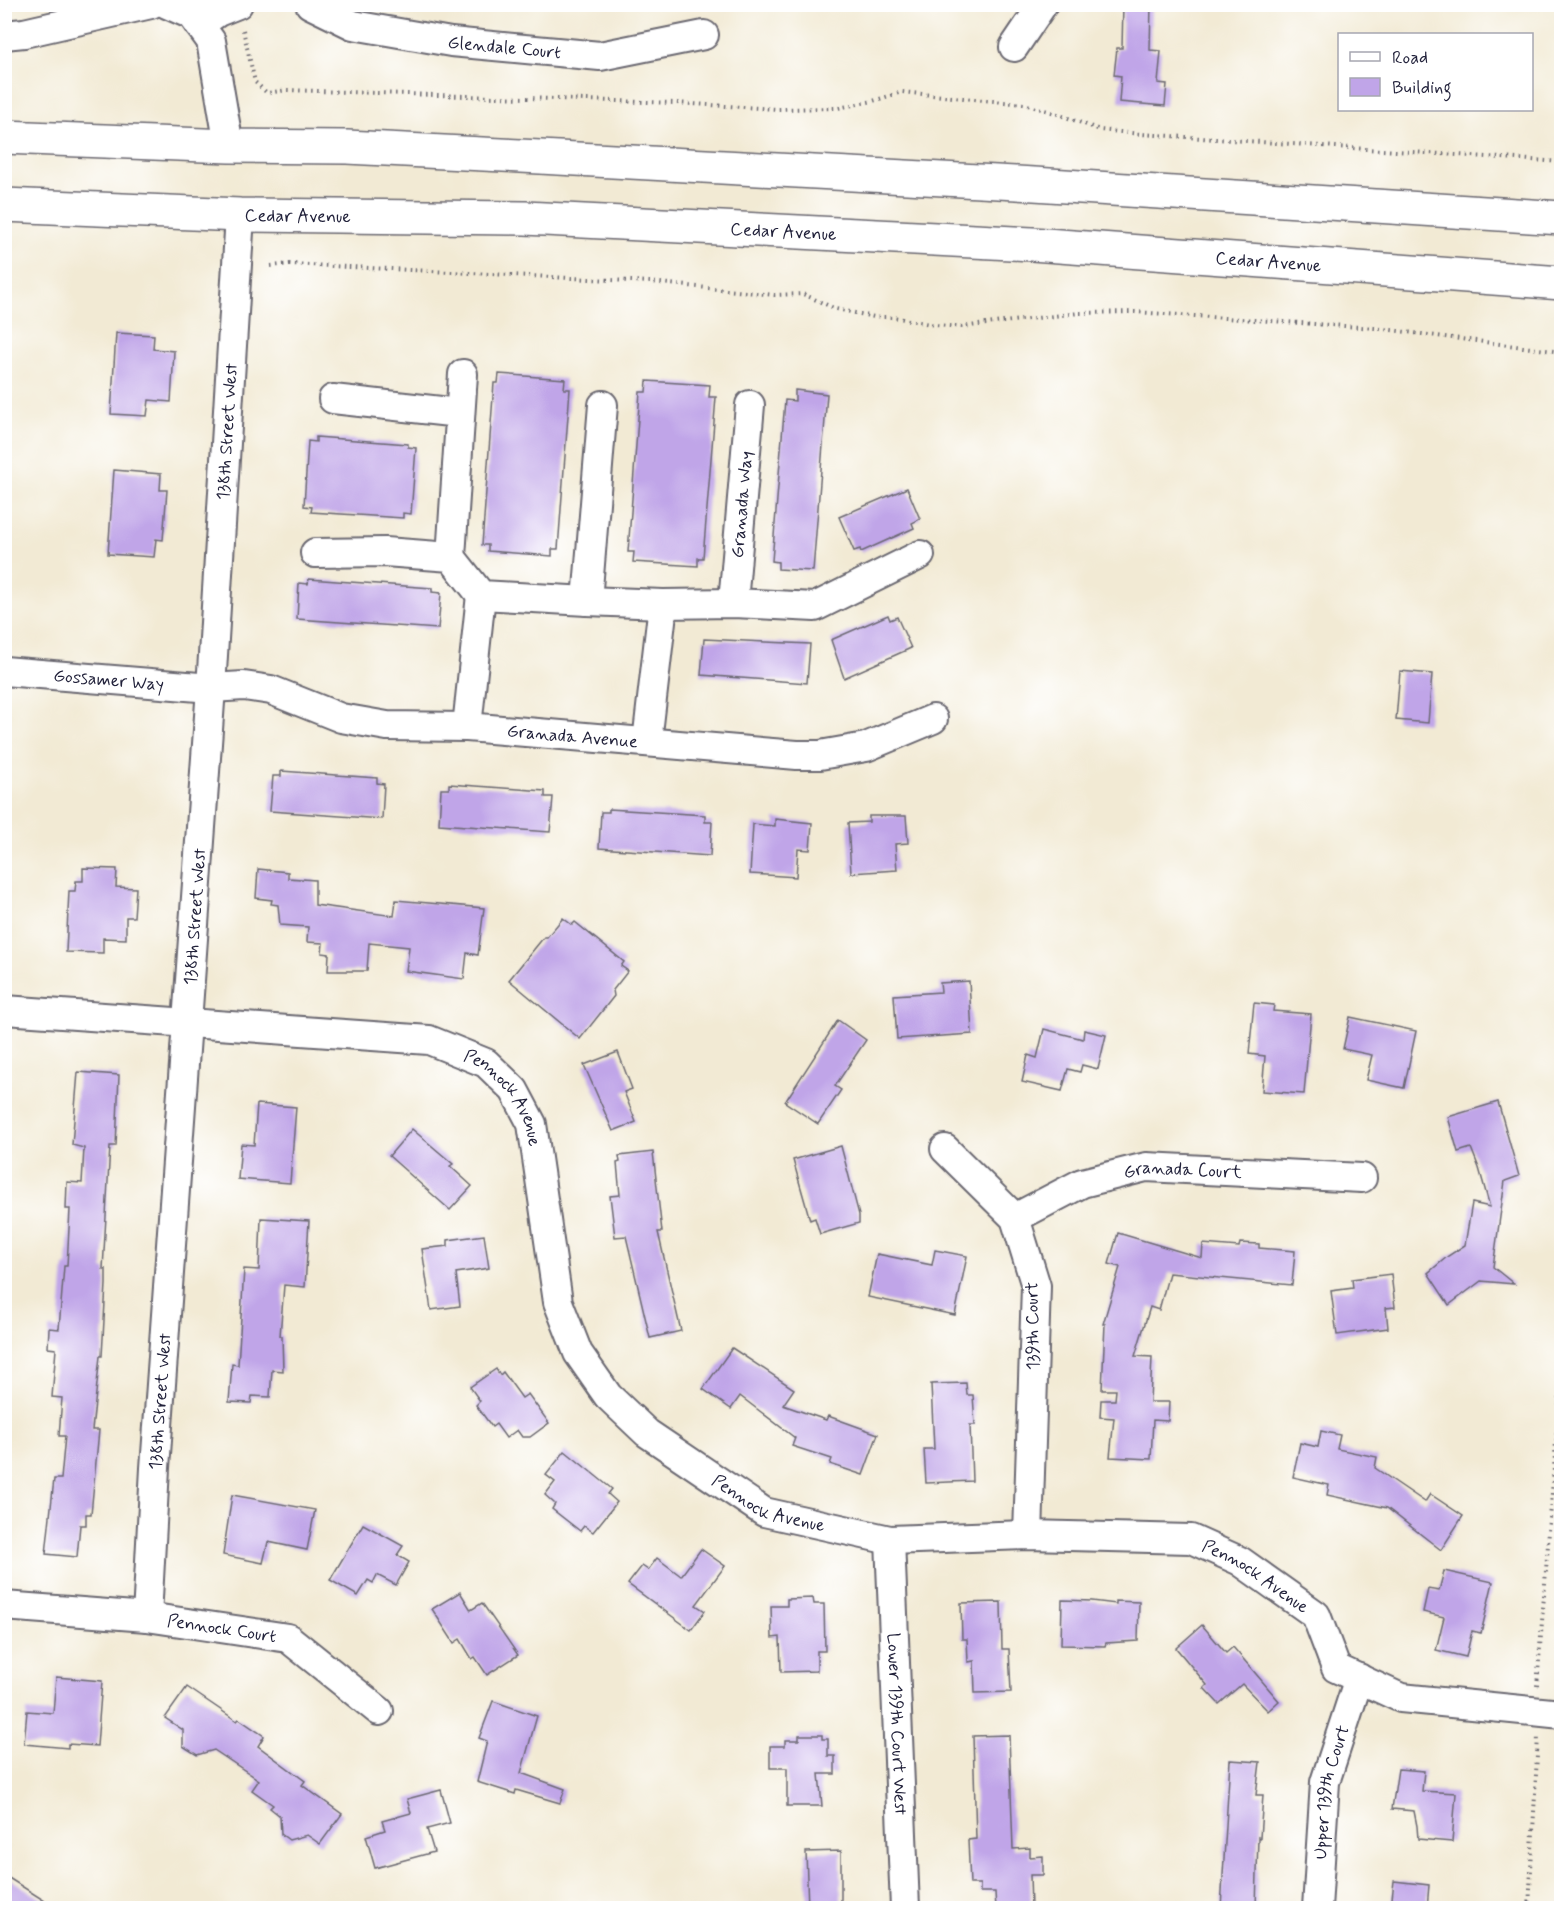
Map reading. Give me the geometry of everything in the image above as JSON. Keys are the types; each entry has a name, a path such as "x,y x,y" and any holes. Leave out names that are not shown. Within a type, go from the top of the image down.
{"highway":[{"path":"4,137 229,146 347,147 540,157 1034,184 1562,218"},
{"name":"Cedar Avenue","path":"4,205 240,215 525,218 1032,244 1562,283"}],"street":[{"path":"4,35 24,33 151,4"},
{"path":"167,4 192,15 205,33 229,146"},
{"name":"Glendale Court","path":"310,4 353,25 451,42 600,56 704,35"},
{"path":"1014,47 1043,4"},
{"path":"205,33 218,12 238,5"},
{"name":"138th Street West","path":"147,1617 155,1468 212,688 240,215"},
{"path":"463,374 451,556 481,595 467,727"},
{"path":"333,399 459,413"},
{"path":"586,602 603,405"},
{"name":"Granada Way","path":"733,603 750,405"},
{"path":"315,553 386,552 451,556"},
{"path":"481,595 586,602 733,603 815,607 920,555"},
{"path":"647,742 663,604"},
{"name":"Gossamer Way","path":"4,671 212,688"},
{"name":"Granada Avenue","path":"212,688 244,686 271,690 330,714 364,723 387,726 467,727 797,755 820,755 866,747 933,719"},
{"name":"Pennock Avenue","path":"5,1010 429,1040 486,1063 514,1090 532,1124 558,1302 578,1353 608,1395 647,1433 764,1512 890,1540 1028,1535 1191,1539 1240,1561 1316,1615 1336,1668 1401,1698 1550,1712"},
{"name":"139th Court","path":"945,1149 1015,1218 1036,1286 1028,1535"},
{"name":"Granada Court","path":"1015,1218 1082,1183 1146,1167 1362,1178"},
{"name":"Lower 139th Court West","path":"890,1540 905,1908"},
{"path":"4,1606 147,1617"},
{"name":"Pennock Court","path":"147,1617 288,1638 379,1711"},
{"name":"Upper 139th Court","path":"1317,1908 1325,1782 1359,1678"}],"path":[{"path":"238,5 255,82 267,93 299,91 777,109 838,108 902,92 1024,104 1100,129 1141,134 1562,162"},
{"path":"271,266 290,264 507,274 651,282 774,295 803,294 836,309 874,317 893,317 935,325 961,327 1079,313 1135,312 1375,328 1562,352"},
{"path":"1529,1908 1539,1749 1550,1712 1538,1685 1562,1364"}],"building":[{"path":"1123,4 1151,4 1150,50 1161,51 1158,83 1167,84 1165,106 1119,102 1121,76 1114,75 1117,48 1122,48"},
{"path":"116,333 154,335 153,349 174,351 171,402 149,400 147,416 111,414"},
{"path":"499,374 565,379 564,389 570,389 558,549 552,549 552,556 488,551 488,545 482,545 494,383 498,383"},
{"path":"647,381 710,385 709,397 716,397 703,558 698,558 698,566 633,562 634,552 628,552 640,392 646,392"},
{"path":"795,390 827,394 813,571 778,569 778,562 772,561 785,400 795,401"},
{"path":"316,437 408,444 408,447 416,448 411,514 403,513 403,518 311,512 312,507 304,506 308,441 316,442"},
{"path":"114,470 161,474 160,490 167,490 163,540 156,539 154,557 108,554"},
{"path":"907,488 920,519 912,523 914,528 861,552 860,549 854,551 839,517"},
{"path":"309,579 432,588 432,592 441,593 438,629 297,619 299,583 308,584"},
{"path":"888,615 890,620 897,617 911,648 844,678 831,640"},
{"path":"704,639 810,644 807,683 701,675"},
{"path":"1400,671 1432,674 1428,723 1396,720"},
{"path":"281,771 377,778 377,783 384,784 382,819 270,811 273,776 281,776"},
{"path":"449,784 545,791 545,797 553,797 550,832 439,824 441,789 449,789"},
{"path":"609,809 705,815 705,822 712,822 710,856 599,848 601,812 609,812"},
{"path":"869,816 906,816 908,843 895,844 897,870 851,873 848,823 869,822"},
{"path":"775,819 812,823 810,850 798,849 796,877 750,874 753,824 775,826"},
{"path":"83,868 117,869 116,887 136,888 134,917 126,917 126,939 103,938 103,953 66,952 69,891 75,891 76,881 83,881"},
{"path":"258,869 288,872 288,878 315,880 315,905 394,916 396,900 484,908 478,955 467,953 464,979 406,971 409,947 369,943 367,971 328,971 329,954 322,953 323,943 307,942 308,927 280,925 278,905 271,904 272,900 256,898"},
{"path":"563,918 572,925 575,922 624,962 621,966 628,971 613,990 614,996 580,1039 509,980 544,937 547,937"},
{"path":"969,981 972,1034 897,1039 894,995 941,992 940,983"},
{"path":"1254,1003 1274,1005 1273,1011 1311,1014 1304,1094 1262,1091 1265,1056 1249,1054"},
{"path":"1350,1017 1416,1031 1404,1088 1366,1080 1372,1055 1343,1049"},
{"path":"838,1020 866,1040 835,1086 841,1090 818,1124 785,1102"},
{"path":"1044,1029 1083,1039 1084,1030 1106,1035 1098,1069 1082,1065 1080,1072 1068,1069 1062,1091 1022,1082 1028,1055 1037,1058"},
{"path":"618,1052 632,1089 624,1092 636,1122 613,1131 584,1065"},
{"path":"78,1072 119,1075 116,1146 110,1146 103,1269 106,1269 106,1284 102,1356 100,1356 92,1430 99,1430 91,1514 86,1514 86,1525 80,1525 77,1557 46,1554 54,1479 61,1479 65,1436 59,1436 62,1398 52,1397 56,1349 48,1348 49,1328 59,1329 64,1266 67,1266 70,1209 66,1209 67,1182 82,1183 84,1148 72,1145"},
{"path":"1498,1102 1519,1176 1505,1181 1493,1267 1514,1284 1481,1281 1449,1305 1428,1273 1465,1245 1472,1203 1490,1207 1471,1148 1458,1152 1448,1117"},
{"path":"257,1104 296,1107 290,1183 238,1179 241,1144 254,1145"},
{"path":"412,1129 453,1164 450,1166 472,1186 450,1210 389,1156"},
{"path":"841,1146 859,1215 859,1223 820,1234 815,1218 810,1220 793,1160"},
{"path":"653,1152 662,1232 658,1232 681,1331 650,1338 626,1236 615,1237 610,1196 620,1195 617,1163 620,1162 619,1156"},
{"path":"261,1218 309,1221 305,1287 284,1285 280,1336 282,1336 283,1371 272,1370 270,1397 252,1396 251,1403 229,1402 232,1364 238,1365 244,1269 259,1270"},
{"path":"1118,1233 1202,1258 1203,1244 1239,1247 1240,1243 1259,1244 1259,1248 1295,1251 1292,1285 1169,1273 1159,1310 1150,1307 1135,1356 1152,1357 1150,1402 1169,1402 1168,1421 1153,1420 1151,1459 1110,1457 1114,1418 1100,1417 1101,1400 1115,1400 1116,1390 1102,1390 1105,1324 1103,1324 1120,1267 1109,1264"},
{"path":"484,1235 489,1268 456,1273 460,1306 431,1310 422,1249 448,1246 448,1240"},
{"path":"935,1250 967,1256 955,1315 868,1297 877,1254 932,1265"},
{"path":"1391,1274 1395,1307 1386,1308 1388,1328 1337,1335 1331,1291 1353,1288 1352,1279"},
{"path":"732,1348 794,1389 783,1405 826,1420 828,1416 878,1434 863,1475 830,1464 832,1459 792,1446 795,1438 740,1396 731,1409 703,1389"},
{"path":"496,1369 500,1375 503,1372 522,1398 528,1394 549,1423 530,1437 522,1437 517,1430 506,1438 496,1424 492,1427 476,1405 480,1401 470,1387"},
{"path":"966,1383 967,1395 973,1395 975,1425 970,1425 972,1481 926,1483 924,1449 934,1449 931,1384"},
{"path":"1321,1431 1340,1435 1337,1449 1377,1457 1375,1468 1425,1502 1430,1494 1463,1516 1441,1550 1387,1508 1327,1495 1329,1485 1293,1477 1300,1443 1318,1447"},
{"path":"565,1451 612,1489 608,1494 617,1502 593,1532 584,1526 580,1531 552,1509 555,1504 545,1495 555,1482 546,1475"},
{"path":"232,1495 315,1510 307,1550 268,1542 263,1563 223,1555"},
{"path":"363,1524 403,1546 397,1555 409,1562 396,1585 377,1575 373,1583 368,1580 358,1596 330,1580"},
{"path":"701,1549 725,1566 696,1605 705,1611 691,1630 628,1584 642,1566 648,1570 657,1558 681,1576"},
{"path":"1444,1571 1493,1582 1481,1633 1472,1631 1466,1657 1436,1650 1444,1617 1423,1612 1428,1589 1439,1591"},
{"path":"460,1592 471,1610 482,1603 518,1655 487,1675 475,1657 472,1659 460,1639 454,1643 432,1609"},
{"path":"813,1598 814,1604 824,1604 825,1651 817,1651 817,1671 781,1672 780,1637 772,1638 771,1606 787,1606 787,1599"},
{"path":"1062,1600 1116,1604 1116,1601 1139,1602 1138,1641 1106,1643 1105,1646 1061,1645"},
{"path":"1001,1602 1002,1649 1009,1649 1011,1692 975,1693 974,1661 968,1662 967,1639 962,1639 961,1603"},
{"path":"1202,1625 1226,1653 1233,1647 1279,1701 1268,1711 1242,1684 1219,1704 1204,1688 1207,1685 1176,1648"},
{"path":"56,1677 102,1681 97,1746 68,1744 68,1748 24,1744 27,1711 53,1713"},
{"path":"187,1687 237,1721 239,1719 264,1736 258,1746 305,1781 302,1785 342,1814 320,1844 307,1835 289,1840 281,1834 280,1816 270,1808 273,1805 252,1790 259,1780 214,1750 197,1755 183,1746 183,1730 165,1718"},
{"path":"493,1701 537,1716 521,1773 565,1789 560,1803 516,1790 515,1794 477,1782 487,1741 479,1738"},
{"path":"799,1735 822,1735 822,1739 828,1739 828,1756 835,1756 835,1774 819,1774 822,1806 787,1806 787,1768 770,1768 770,1746 785,1746 785,1740 799,1740"},
{"path":"1009,1735 1013,1849 1030,1848 1030,1857 1043,1856 1043,1875 1030,1875 1031,1908 996,1908 995,1892 980,1892 980,1884 970,1884 968,1840 976,1839 973,1736"},
{"path":"1230,1760 1260,1762 1256,1795 1263,1795 1260,1838 1258,1837 1256,1908 1221,1908"},
{"path":"1398,1769 1424,1771 1422,1791 1456,1793 1452,1842 1418,1839 1414,1811 1392,1809"},
{"path":"441,1790 450,1823 427,1829 434,1852 375,1868 366,1836 385,1830 382,1821 411,1813 407,1799"},
{"path":"841,1851 841,1908 808,1908 806,1852"},
{"path":"4,1875 56,1908 4,1908"},
{"path":"1394,1881 1429,1885 1427,1908 1391,1908"}]}
